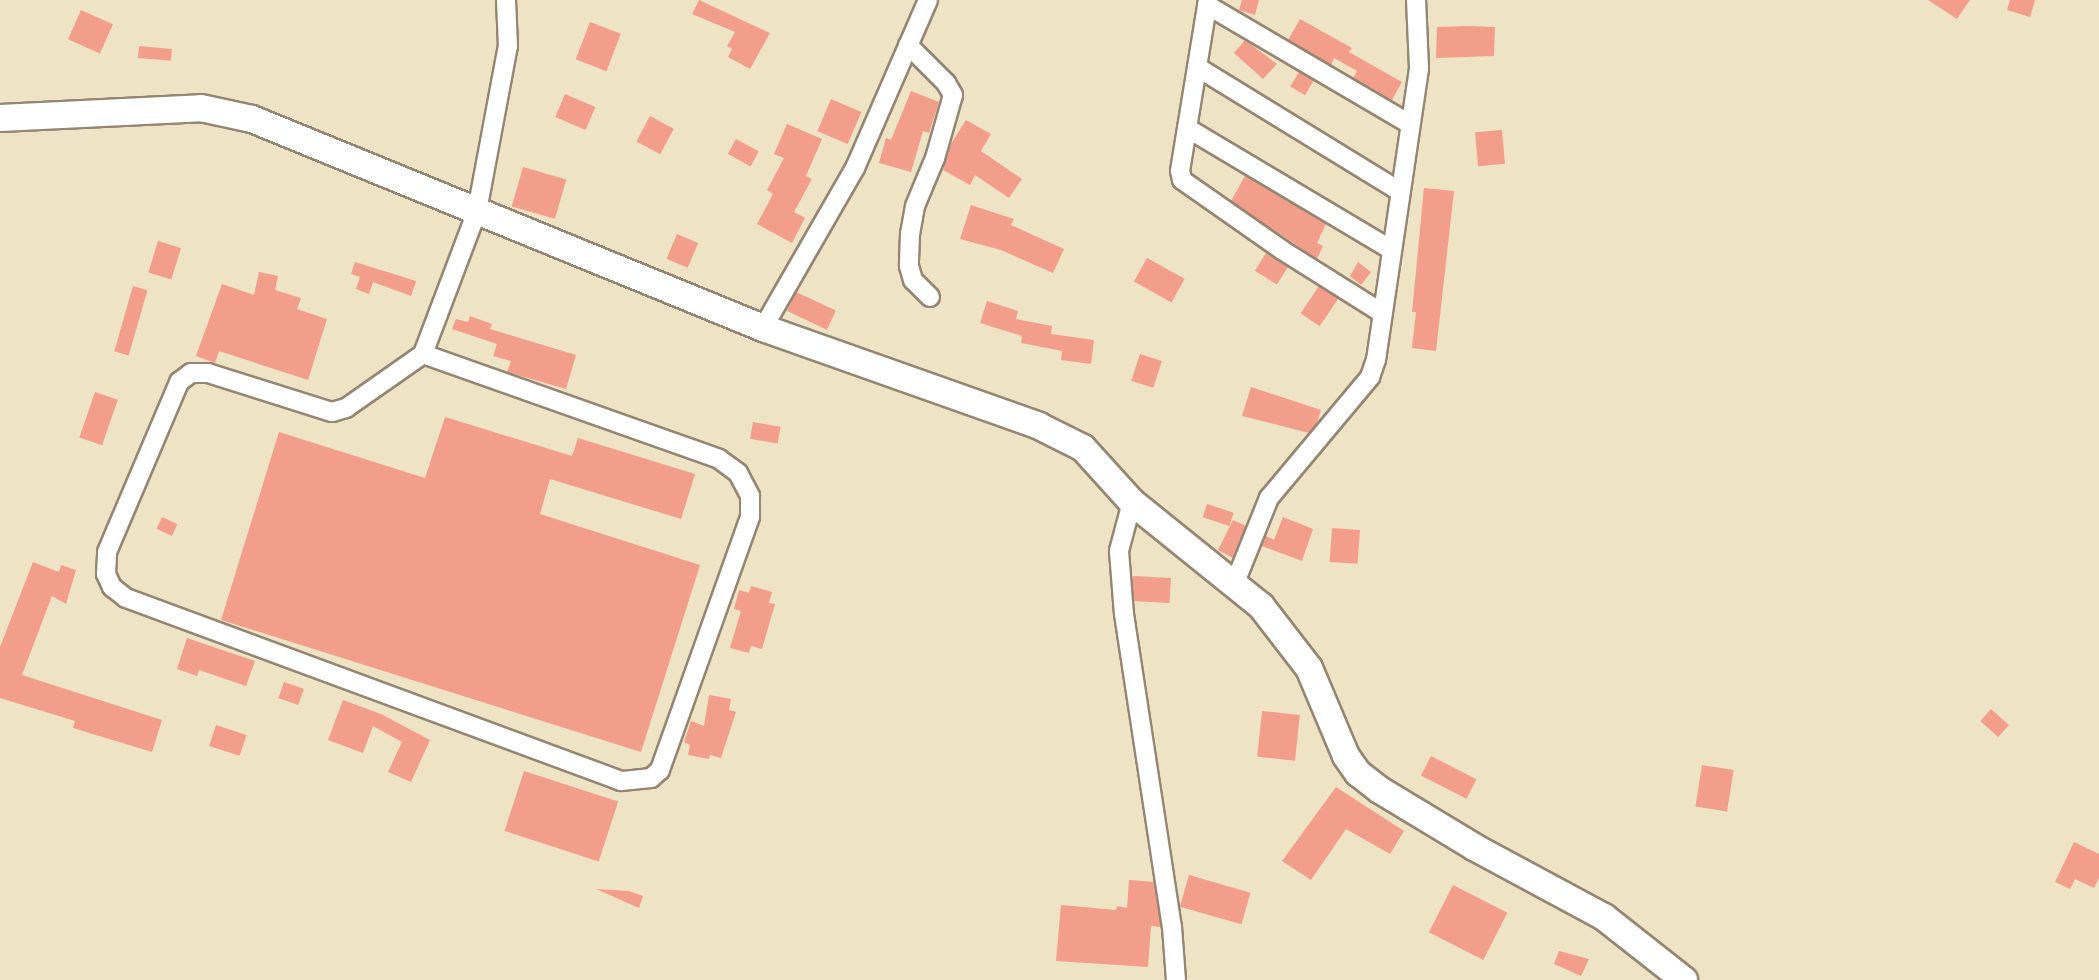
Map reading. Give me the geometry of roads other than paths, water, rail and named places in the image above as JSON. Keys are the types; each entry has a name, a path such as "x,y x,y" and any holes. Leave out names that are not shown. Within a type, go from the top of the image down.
{"main road":[{"path":"0,118 201,108 252,119 333,149 477,211 763,328 1040,426 1083,448 1132,502 1261,606 1309,668 1346,756 1358,773 1474,847 1604,917 1684,980"}],"street":[{"path":"423,354 719,459 738,473 750,496 750,517 660,770 651,778 621,781 126,598 112,587 106,574 107,552 180,382 191,373 208,373 332,412 346,408 423,354 477,211 508,46 506,0"},
{"path":"763,328 855,168 928,0"},
{"path":"1234,585 1269,498 1370,377 1376,360 1390,249 1419,68 1416,0"},
{"path":"1382,312 1187,187 1180,171 1208,3 1410,124"},
{"path":"908,45 946,83 952,95 938,149 915,206 910,233 909,266 913,280 930,297"},
{"path":"1197,67 1399,191"},
{"path":"1187,128 1390,249"},
{"path":"1132,502 1119,551 1124,614 1172,927 1176,980"}]}
